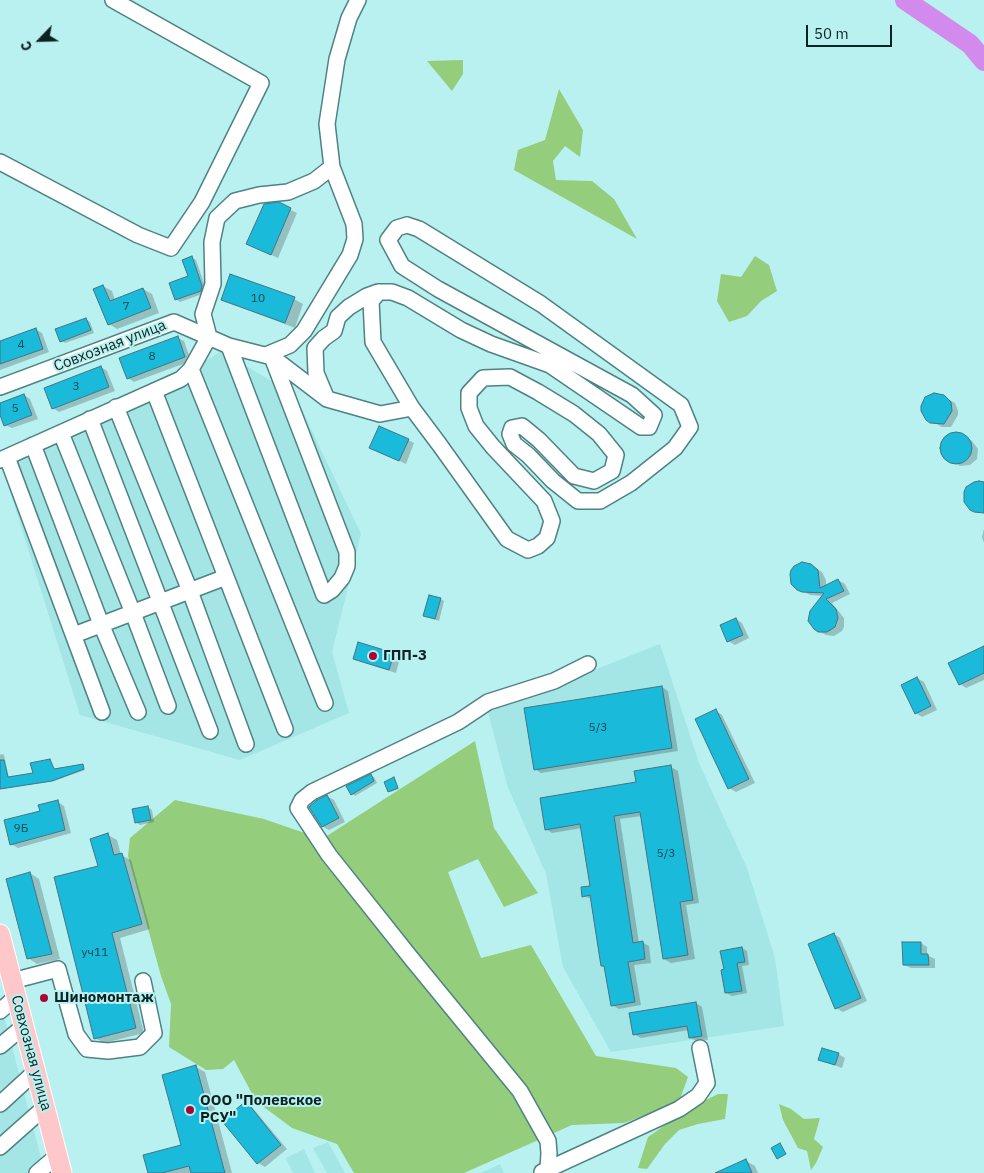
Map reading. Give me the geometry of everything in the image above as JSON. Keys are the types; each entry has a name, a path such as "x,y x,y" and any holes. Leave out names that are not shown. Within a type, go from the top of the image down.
{"main road":[{"name":"Совхозная улица","path":"1,944 59,1164"}],"street":[{"path":"0,162 138,235 170,248 202,202 261,83 113,0"},
{"path":"229,346 324,594 332,590 342,578 347,566 347,552 266,355 290,345 304,331 350,255 355,239 354,224 332,168 328,124 337,59 350,18 358,0"},
{"path":"102,712 74,635 4,458 181,379 191,369 209,337 203,314 213,284 212,242 217,218 234,201 259,195 288,192 314,181 332,168"},
{"path":"327,399 316,373 315,348 334,331 338,317 349,307 367,296 379,292 392,292 408,298 461,330 491,344 550,365 641,427 649,427 654,415 632,395 438,289 402,266 388,240 397,228 408,224 541,304 682,405 690,427 675,448 631,484 600,502 578,501 553,481 528,455 514,444 510,434 512,428 522,426 539,440 574,476 594,481 612,471 616,455 599,434 580,419 538,392 510,377 483,378 470,393 469,408 476,426 492,447 544,501 552,521 547,538 538,546 528,550 507,539 412,408 373,342 371,301 379,292"},
{"name":"Совхозная улица","path":"0,387 174,322 229,346 266,355 327,399 380,414 412,408"},
{"path":"191,369 325,703"},
{"path":"154,391 285,729"},
{"path":"116,407 190,591 246,744"},
{"path":"90,420 210,731"},
{"path":"60,433 133,613 168,706"},
{"path":"33,445 101,624 138,712"},
{"path":"74,635 226,577"},
{"path":"544,1171 549,1153 548,1141 520,1091 329,855 298,808 302,800 312,792 458,722 488,702 554,681 588,664"},
{"path":"0,1011 14,989 58,969 76,1034 87,1049 108,1051 140,1047 154,1033 143,981"},
{"path":"0,1046 24,1026"},
{"path":"544,1171 679,1109 698,1096 707,1083 700,1048"},
{"path":"0,1104 36,1071"},
{"path":"0,1147 45,1106"},
{"path":"37,1173 59,1164"}],"shaded area":[{"path":"221,351 295,395 361,534 332,652 349,713 240,760 80,715 3,469 190,385 201,364"},
{"path":"660,644 699,763 747,868 775,958 784,1026 611,1052 563,967 546,874 507,785 488,712"},
{"path":"0,1001 45,1173 0,1173"},
{"path":"328,1142 345,1173 327,1173 313,1148"},
{"path":"304,1149 315,1173 293,1173 286,1158"},
{"path":"500,1164 504,1173 481,1173"}],"green space":[{"path":"463,60 463,74 452,91 427,61"},
{"path":"559,89 583,130 580,157 565,146 553,161 556,180 592,181 614,199 637,239 514,170 518,150 545,140"},
{"path":"755,256 769,265 777,291 761,301 747,316 729,322 717,301 721,274 741,277"},
{"path":"475,741 494,828 538,893 504,907 478,859 448,872 481,958 531,945 596,1056 676,1068 688,1077 679,1102 624,1123 572,1125 464,1173 354,1173 337,1144 292,1128 256,1101 234,1060 223,1069 206,1070 169,1047 171,1004 161,976 128,856 130,838 175,800 264,819 322,839"},
{"path":"718,1094 728,1094 725,1119 679,1130 665,1144 647,1169 638,1168 648,1137 671,1121"},
{"path":"779,1104 791,1109 804,1119 820,1118 814,1139 823,1147 811,1170 807,1151 798,1148 783,1120"}],"building":[{"path":"279,202 291,208 271,255 246,244 264,204"},
{"path":"192,256 202,286 201,291 175,300 169,283 188,276 182,260"},
{"path":"230,274 295,297 285,323 221,300"},
{"path":"103,285 110,301 143,288 151,308 108,325 93,289"},
{"path":"86,318 91,330 60,342 55,329"},
{"path":"36,328 43,349 0,364 0,341"},
{"path":"178,336 185,357 127,379 119,358"},
{"path":"101,366 109,387 52,409 44,388"},
{"path":"934,393 944,395 951,402 952,411 944,424 930,423 921,411 925,397"},
{"path":"24,394 32,415 4,426 0,415 0,403"},
{"path":"379,426 409,439 399,461 369,448"},
{"path":"956,432 967,437 972,448 967,459 956,464 945,459 940,448 945,437"},
{"path":"979,481 984,482 984,513 970,510 964,502 966,487"},
{"path":"802,562 811,564 818,570 820,588 838,579 844,591 826,599 836,609 838,618 835,627 827,632 818,632 808,621 810,611 824,593 802,592 791,584 791,570"},
{"path":"429,595 441,598 435,619 423,616"},
{"path":"736,618 743,635 727,642 720,625"},
{"name":"ГПП-3","path":"358,642 394,653 389,670 353,659"},
{"path":"984,646 984,673 959,685 948,663"},
{"path":"917,677 931,706 915,714 901,685"},
{"path":"662,686 672,748 534,770 524,708"},
{"path":"716,709 749,779 728,789 695,719"},
{"path":"50,759 54,769 83,764 84,769 52,781 0,789 0,760 4,760 8,777 33,773 30,763"},
{"path":"671,765 693,900 680,902 688,955 663,959 640,812 614,816 633,943 643,941 645,959 628,962 635,1002 611,1006 604,966 601,966 590,895 582,897 581,887 590,886 580,824 545,830 540,798 636,782 634,771"},
{"path":"371,774 374,781 351,795 346,786"},
{"path":"394,777 398,788 388,792 384,782"},
{"path":"327,795 339,818 322,827 309,807"},
{"path":"58,800 65,830 10,845 4,820 40,811 38,805"},
{"path":"148,806 151,820 135,823 132,809"},
{"path":"108,833 114,855 122,853 142,924 112,933 136,1028 94,1039 54,877 98,866 90,839"},
{"path":"30,872 52,954 27,959 6,879"},
{"path":"834,933 861,998 835,1009 808,944"},
{"path":"902,942 921,942 921,954 928,954 929,965 903,965"},
{"path":"742,947 745,962 737,963 742,991 725,993 721,970 724,969 720,951"},
{"path":"696,1002 702,1036 689,1038 687,1026 633,1035 629,1013"},
{"path":"822,1048 839,1053 835,1065 818,1060"},
{"name":"ООО \"Полевское РСУ\"","path":"196,1065 225,1173 191,1173 189,1166 162,1173 148,1173 143,1155 181,1145 162,1075"},
{"path":"246,1101 281,1145 257,1164 222,1121"},
{"path":"780,1143 786,1154 777,1159 771,1148"},
{"path":"746,1159 752,1173 715,1173"}],"waterway":[{"path":"905,0 970,44 984,61"}],"place":[{"name":"ГПП-3","path":"373,656"},
{"name":"Шиномонтаж","path":"44,998"},
{"name":"ООО \"Полевское РСУ\"","path":"190,1110"}]}
